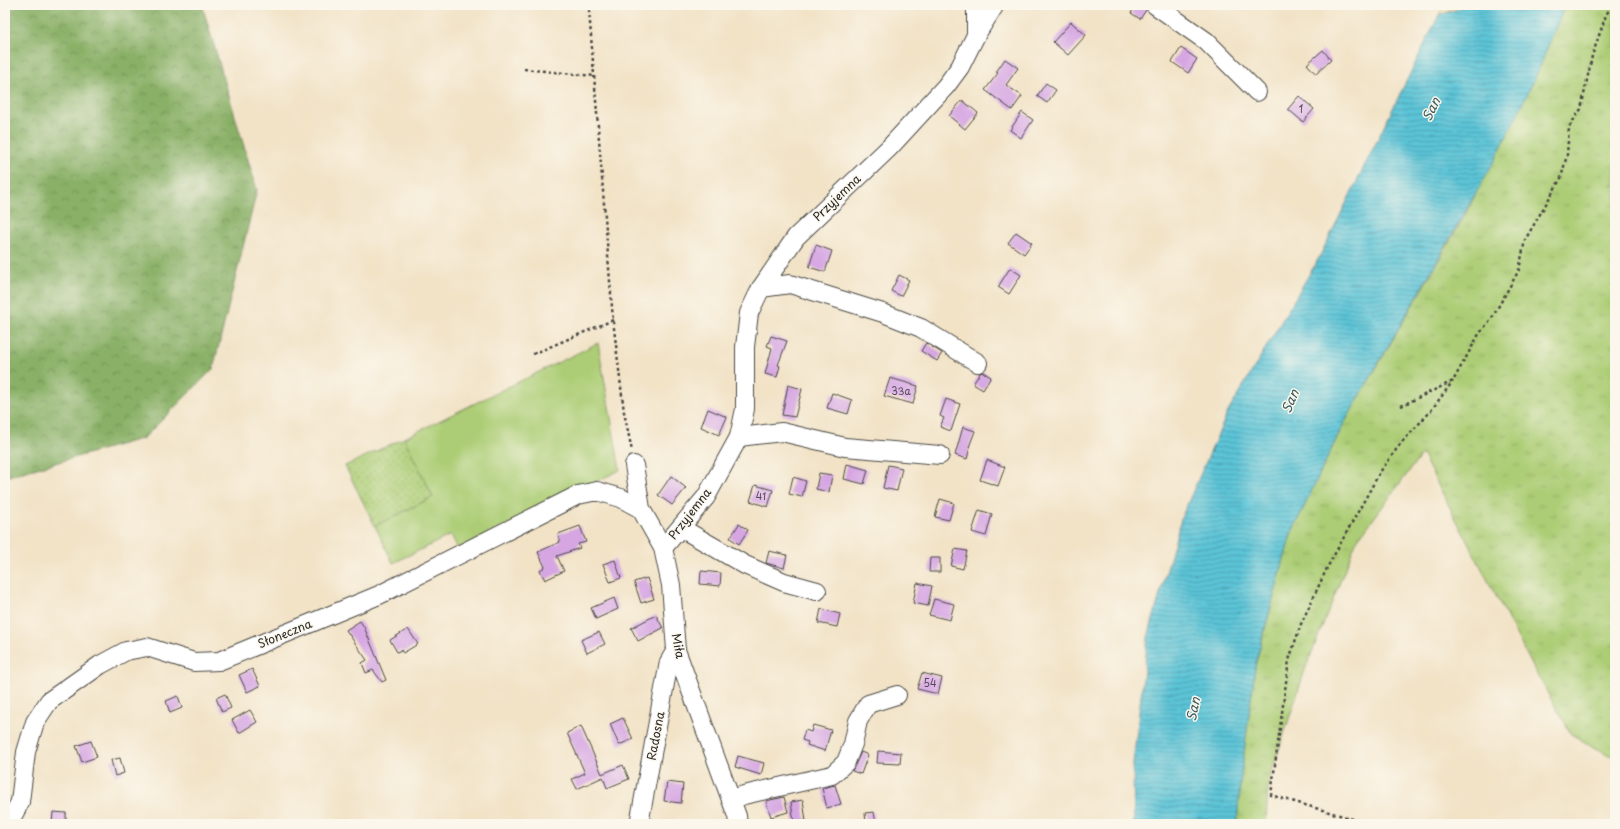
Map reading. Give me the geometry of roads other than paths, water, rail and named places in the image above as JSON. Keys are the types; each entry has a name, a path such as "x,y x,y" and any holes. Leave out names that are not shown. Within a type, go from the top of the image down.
{"street":[{"path":"976,5 976,35"},
{"name":"Przyjemna","path":"663,548 706,496 739,437 745,409 745,347 749,313 761,288 796,237 890,147 946,86 960,67 976,35 995,5"},
{"path":"1155,5 1206,42 1257,92"},
{"path":"761,288 790,284 883,313 921,328 978,363"},
{"path":"743,417 770,433"},
{"path":"739,437 782,432 845,447 940,455"},
{"name":"Miła","path":"634,465 641,509 663,548 671,585 676,650 731,800 738,824"},
{"name":"Słoneczna","path":"7,824 20,802 26,752 35,722 49,701 100,665 126,651 147,647 194,662 219,661 379,595 578,495 597,491 620,498 641,509"},
{"path":"681,528 745,566 784,582 817,591"},
{"name":"Radosna","path":"639,824 669,662 676,650"},
{"path":"731,800 744,795 832,775 846,762 853,744 858,721 868,704 897,695"}],"water":[{"name":"San","path":"1462,5 1565,5 1535,78 1496,158 1342,427 1291,534 1256,661 1240,784 1237,824 1134,824 1133,763 1148,637 1182,516 1228,412 1320,256 1439,15 1458,9"}]}
